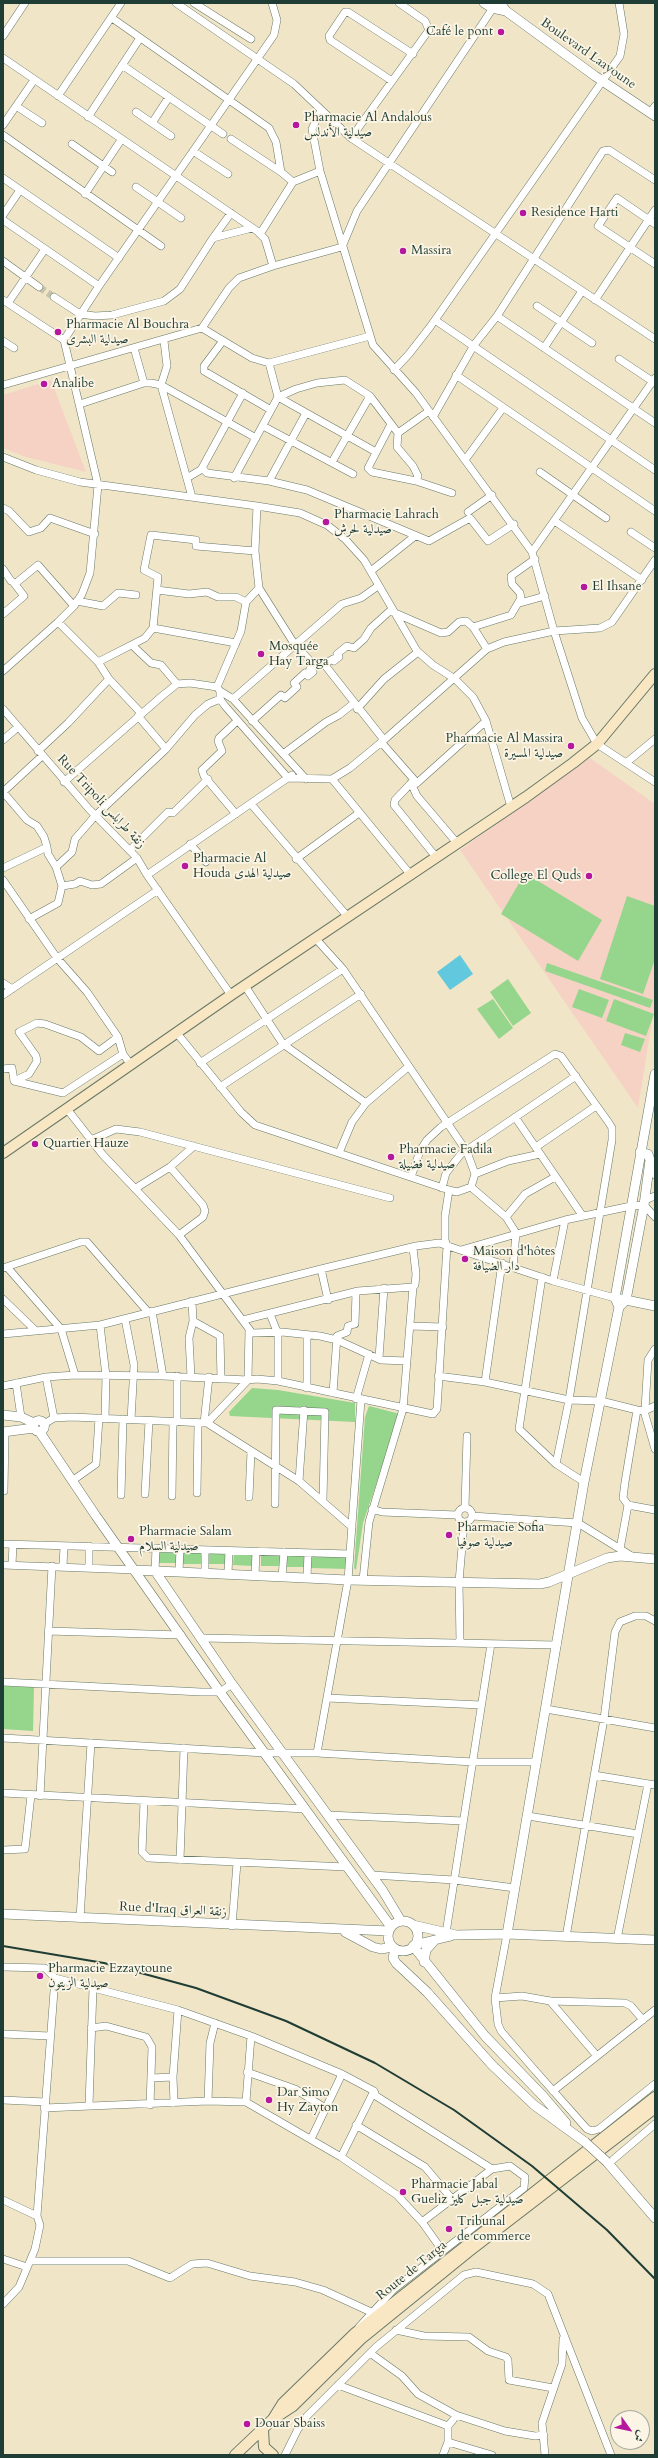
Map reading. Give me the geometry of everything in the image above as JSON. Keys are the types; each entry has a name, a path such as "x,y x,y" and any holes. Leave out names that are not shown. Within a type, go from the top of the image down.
{"main road":[{"path":"3,1153 131,1065 176,1032 511,807 598,744 654,678"},
{"name":"Route de Targa","path":"235,2455 263,2430 273,2419 283,2403 354,2334 655,2097"},
{"name":"Route de Targa","path":"273,2419 293,2406 362,2338 468,2252 655,2108"},
{"path":"263,2430 264,2447 273,2455"}],"street":[{"path":"3,36 25,3"},
{"path":"58,96 121,3"},
{"path":"176,3 294,84 351,138 655,340"},
{"path":"194,3 251,39"},
{"path":"3,671 58,622 75,604 90,573 98,485 64,340 99,286 159,202 277,28 272,3"},
{"path":"351,138 427,34 429,27 425,21 399,3"},
{"name":"Boulevard Laayoune","path":"484,3 506,11 603,81 653,112"},
{"name":"Boulevard Laayoune","path":"500,3 506,11"},
{"path":"394,370 410,354 435,320 603,81 622,48 624,34 619,3"},
{"path":"342,247 357,210 494,6"},
{"path":"392,81 330,40 329,36 345,12 348,12 413,54"},
{"path":"112,18 269,128 276,142 281,172"},
{"path":"88,117 140,38"},
{"path":"3,58 260,234 268,245 273,266"},
{"path":"122,65 223,134"},
{"path":"3,125 34,80"},
{"path":"152,123 169,97"},
{"path":"16,106 42,123"},
{"path":"321,110 312,129 320,171 342,247 370,336 376,349 416,394 514,524 534,556 554,631 582,718 598,744 655,782"},
{"path":"136,112 171,136"},
{"path":"3,135 85,194 139,229 161,246"},
{"path":"231,139 281,172 293,182"},
{"path":"85,194 121,140"},
{"path":"72,144 112,172"},
{"path":"398,433 431,414 474,346 497,316 602,151 609,150 655,180"},
{"path":"193,151 228,174"},
{"path":"260,234 293,182 320,171"},
{"path":"3,178 119,258"},
{"path":"136,187 182,218"},
{"path":"3,215 20,190"},
{"path":"652,222 617,198 598,224 599,227 655,264"},
{"path":"595,300 630,248 652,222 655,210"},
{"path":"54,297 80,314 112,315 164,301 180,289 231,213"},
{"path":"3,220 99,286"},
{"path":"213,238 252,228"},
{"path":"3,384 69,364 164,341 202,328 236,281 249,273 342,247"},
{"path":"45,249 26,278 5,302 64,340"},
{"path":"3,261 39,286"},
{"path":"544,348 582,292"},
{"path":"537,306 592,343"},
{"path":"497,316 655,423"},
{"path":"435,320 655,470"},
{"path":"202,328 222,342 252,358 269,363 370,336"},
{"path":"3,341 14,348"},
{"path":"164,341 167,366 161,385 192,496"},
{"path":"222,342 204,366 204,371 272,410"},
{"path":"134,348 144,383"},
{"path":"520,603 520,593 512,584 512,576 534,556 592,468 654,381 619,359"},
{"path":"234,478 278,397 269,363"},
{"path":"456,375 655,511"},
{"path":"278,397 310,384 345,380 370,396 398,433 397,447 413,466 418,476 416,481"},
{"path":"80,404 144,383 161,385 256,438"},
{"path":"187,478 202,469 243,393"},
{"path":"332,462 370,396"},
{"path":"278,397 376,452"},
{"path":"465,460 503,408"},
{"path":"269,481 306,413"},
{"path":"391,424 368,465 369,470 416,481 452,493"},
{"path":"263,426 353,474"},
{"path":"3,457 61,478 98,485 192,496 300,513 327,525 345,539 371,571 378,586 418,652 433,665 455,679 472,697 486,721 511,807"},
{"path":"202,469 214,475 269,481 298,487 336,500 429,541 470,518 489,541 514,524"},
{"path":"540,472 606,518"},
{"path":"468,512 492,495"},
{"path":"257,506 255,550 259,588 295,645 314,665"},
{"path":"3,508 9,511 29,532 41,528 50,518 94,534"},
{"path":"556,522 642,580"},
{"path":"631,532 655,548"},
{"path":"98,662 145,638 152,628 158,577 144,570 151,535 196,540 196,546 255,550"},
{"path":"371,571 415,536"},
{"path":"259,588 246,602 241,631 219,689 220,699 236,721 288,778 332,779 345,771 382,741 455,679 487,649 504,642 554,631 608,625 617,618 655,560"},
{"path":"14,583 19,582 38,565 75,604 104,606 118,593 136,595"},
{"path":"3,569 23,597 3,614"},
{"path":"233,699 342,604 361,598 378,586"},
{"path":"156,590 186,594 207,592 218,597 236,597 246,602"},
{"path":"473,627 504,618 511,614 520,603 545,596"},
{"path":"393,611 441,633 448,632 463,621 473,627 487,649"},
{"path":"252,721 281,695 284,698 297,687 294,683 305,673 308,676 313,672 310,668 314,665 324,664 339,658 337,654 347,646 354,648 364,639 371,628 393,611"},
{"path":"58,622 98,662 109,679 166,749"},
{"path":"152,628 236,643"},
{"path":"132,645 151,663 161,665 177,684"},
{"path":"283,754 326,722 356,706 384,679 418,652"},
{"path":"324,664 412,781 417,796 457,843"},
{"path":"29,919 58,903 62,886 56,867 48,854 44,837 37,826 27,820 3,792 109,679"},
{"path":"64,782 139,714 177,684 190,683 219,689 233,699 296,770 306,779"},
{"path":"56,867 72,852 75,839 95,816 166,749 195,716 208,704 220,699"},
{"name":"Rue Tripoli زنقة طرابلس","path":"3,709 64,782 137,858 147,875 231,995"},
{"path":"236,721 219,738 218,741 222,751 202,770 204,776 236,814"},
{"path":"412,781 417,783 486,721"},
{"path":"3,740 18,727"},
{"path":"626,763 655,739"},
{"path":"267,754 276,747"},
{"path":"147,875 288,778 296,770"},
{"path":"130,850 168,812 174,813 208,779"},
{"path":"332,779 358,813 410,874"},
{"path":"412,781 394,800 394,805 436,857"},
{"path":"251,804 296,859 348,917"},
{"path":"296,859 358,813"},
{"path":"190,844 206,862"},
{"path":"3,868 47,847"},
{"path":"62,886 75,884 80,881 92,885 101,884 137,858"},
{"path":"3,880 57,958 87,992 118,1037 123,1054 131,1065"},
{"path":"3,995 158,890"},
{"path":"316,939 343,969 408,1067 449,1123 467,1152 475,1174 471,1187"},
{"path":"200,1063 343,969"},
{"path":"3,983 12,989"},
{"path":"245,986 283,1044 366,1103"},
{"path":"220,1087 360,994"},
{"path":"14,1081 29,1074 37,1061 36,1056 19,1032 32,1025 45,1024 81,1037 99,1050 118,1037"},
{"path":"176,1032 220,1087 255,1125 446,1189 457,1192 471,1187"},
{"path":"14,1081 63,1093 123,1054"},
{"path":"411,1177 416,1161 427,1140 449,1123 555,1054 561,1056 609,1123 612,1134 598,1213 569,1400 556,1464"},
{"path":"339,1153 352,1122 366,1103 408,1067"},
{"path":"3,1069 12,1068 14,1081"},
{"path":"619,1307 615,1298 655,1074"},
{"path":"3,1386 16,1382 46,1377 75,1375 177,1376 278,1381 403,1409 431,1414 435,1413 443,1327 447,1246 445,1240 446,1173 454,1161 515,1117 576,1076"},
{"path":"536,1147 596,1106"},
{"path":"67,1109 115,1169 136,1188 179,1235 224,1292 249,1329 257,1334 278,1334 282,1332 337,1340 385,1361 407,1360"},
{"path":"515,1117 582,1215"},
{"path":"91,1140 110,1130 121,1129 194,1146 390,1198"},
{"path":"136,1188 170,1167 194,1146"},
{"path":"640,1152 652,1157 626,1300 619,1307 584,1482 528,1816 495,1998 496,2017 501,2031 587,2129 594,2131 655,2084"},
{"path":"475,1174 508,1161 540,1154"},
{"path":"650,1166 655,1175"},
{"path":"170,1167 203,1205 205,1212 203,1217 179,1235"},
{"path":"506,1217 525,1194 555,1177"},
{"path":"471,1187 506,1217 516,1233 513,1267"},
{"path":"461,1250 582,1215 631,1206 644,1202 655,1196"},
{"path":"644,1202 655,1217"},
{"path":"553,1281 565,1220"},
{"path":"75,1375 61,1329 5,1268 81,1242 87,1242 150,1311 163,1376"},
{"path":"3,1334 100,1325 224,1292 439,1243 587,1291 655,1306"},
{"path":"363,1580 366,1543 372,1509 403,1409 413,1287 416,1285 413,1248"},
{"path":"485,1382 502,1263"},
{"path":"321,1269 328,1300"},
{"path":"542,1277 520,1431 556,1464 584,1482"},
{"path":"243,1320 356,1292 384,1288 413,1287"},
{"path":"378,1358 384,1288"},
{"path":"333,1393 338,1335 347,1332 348,1326 355,1324 356,1292"},
{"path":"3,1299 35,1330"},
{"path":"191,1377 189,1338 193,1321 192,1301"},
{"path":"270,1314 278,1334 278,1381"},
{"path":"125,1318 134,1365 132,1376 131,1420"},
{"path":"193,1321 220,1336 221,1379"},
{"path":"72,1481 96,1464 106,1376 100,1325"},
{"path":"411,1326 443,1327"},
{"path":"203,1423 248,1380 249,1329"},
{"path":"307,1335 307,1388"},
{"path":"655,1349 648,1360 642,1410 623,1498 628,1505 655,1510"},
{"path":"317,1753 348,1580 358,1399 369,1354"},
{"path":"172,1496 177,1376"},
{"path":"438,1376 485,1382 569,1400 601,1401 642,1410 655,1406"},
{"path":"46,1377 54,1418"},
{"path":"197,1493 203,1423 209,1377"},
{"path":"16,1382 21,1417"},
{"path":"275,1504 274,1466 276,1410 326,1412 323,1500"},
{"path":"299,1480 304,1410"},
{"path":"642,1410 655,1449"},
{"path":"3,1415 21,1417 38,1426 72,1481 136,1570 220,1692 346,1867 381,1913 390,1929 388,1939 394,1948 393,1958 396,1963"},
{"path":"4,1491 4,1432 38,1426 54,1418 102,1418 203,1423 299,1480 352,1527"},
{"path":"120,1495 123,1419"},
{"path":"145,1494 149,1421"},
{"path":"465,1508 467,1436"},
{"path":"249,1497 251,1451"},
{"path":"620,1549 628,1505"},
{"path":"457,1515 460,1510 465,1508"},
{"path":"465,1508 470,1511 472,1516"},
{"path":"372,1509 382,1512 457,1515"},
{"path":"457,1515 459,1520 464,1522 469,1521 472,1516"},
{"path":"472,1516 578,1523 633,1557"},
{"path":"460,1643 459,1582 464,1522"},
{"path":"3,1544 350,1554"},
{"path":"12,1565 13,1544"},
{"path":"63,1566 64,1546"},
{"path":"89,1546 89,1567"},
{"path":"156,1548 155,1571 232,1684 372,1875 401,1921 413,1926 456,1935"},
{"path":"179,1572 180,1549"},
{"path":"205,1550 205,1573"},
{"path":"228,1574 229,1550"},
{"path":"254,1576 256,1551"},
{"path":"282,1577 284,1552"},
{"path":"307,1578 308,1553"},
{"path":"3,1564 348,1580 540,1584 607,1558 633,1557 655,1559"},
{"path":"40,1796 52,1566"},
{"path":"566,1937 604,1719 617,1625 625,1619 635,1616 646,1616 655,1621"},
{"path":"48,1631 181,1635"},
{"path":"201,1638 557,1645"},
{"path":"446,1933 491,1644"},
{"path":"3,1682 220,1692 232,1684"},
{"path":"327,1698 481,1705"},
{"path":"546,1708 655,1728"},
{"path":"3,1738 265,1753 317,1753 473,1762 537,1762"},
{"path":"80,1918 91,1743"},
{"path":"180,1860 184,1748"},
{"path":"594,1775 651,1784 638,1834 617,1939"},
{"path":"3,1794 305,1809"},
{"path":"3,1850 24,1849 31,1795"},
{"path":"144,1801 143,1854 152,1859 346,1867"},
{"path":"328,1815 463,1821"},
{"path":"528,1816 586,1824 638,1834"},
{"path":"232,1926 236,1863"},
{"path":"372,1875 454,1880 515,1888"},
{"path":"366,1931 379,1922 381,1913"},
{"name":"Rue d'Iraq زنقة العراق","path":"3,1914 342,1931 390,1929"},
{"path":"390,1929 401,1921"},
{"path":"413,1926 417,1936 414,1946 424,1962 486,2036 543,2096 573,2132"},
{"name":"Rue d'Iraq زنقة العراق","path":"342,1931 373,1947 381,1949 394,1948"},
{"path":"394,1948 405,1950 414,1946 456,1935 507,1934 655,1940"},
{"path":"424,1962 426,1950 435,1940"},
{"path":"373,1947 396,1963 427,1992 474,2046 518,2091 585,2142 607,2163 654,2214"},
{"path":"3,1966 42,1968 47,1970 55,1978 178,2010 251,2036 342,2074 374,2091 376,2096 492,2169"},
{"path":"3,2304 18,2287 38,2238 40,2225 38,2216 44,2105 55,1978"},
{"path":"89,2106 93,1988"},
{"path":"495,1998 522,1996 550,2001 625,2003 631,2006 643,2020"},
{"path":"550,2001 597,2056"},
{"path":"174,2104 173,2077 178,2010"},
{"path":"554,2091 655,2010"},
{"path":"208,2101 210,2042 215,2023"},
{"path":"91,2028 106,2026 146,2037 152,2046 150,2105"},
{"path":"3,2034 50,2036"},
{"path":"246,2102 247,2072 251,2036"},
{"path":"247,2072 295,2090 325,2108"},
{"path":"311,2139 342,2074"},
{"path":"151,2078 173,2077"},
{"path":"341,2157 374,2091"},
{"path":"3,2100 44,2105 89,2106 174,2104 208,2101 246,2102 341,2157 397,2195 422,2222 442,2250"},
{"path":"607,2163 655,2124"},
{"path":"356,2125 425,2167 452,2199"},
{"path":"354,2334 371,2312 394,2289 526,2184 525,2177 514,2167 492,2169 422,2222"},
{"path":"3,2200 38,2216"},
{"path":"3,2259 28,2264 128,2261 170,2278 192,2264 207,2263 250,2276 295,2282 323,2290 371,2312"},
{"path":"285,2455 302,2423 370,2353 464,2275 476,2272 539,2286 548,2294 611,2455"},
{"path":"545,2455 544,2414 563,2357 562,2329"},
{"path":"396,2330 424,2336 469,2337 488,2351 506,2357 508,2360 509,2380 553,2388"},
{"path":"370,2353 402,2376 418,2394 456,2415 505,2432 544,2435"},
{"path":"338,2385 448,2426"},
{"path":"443,2455 448,2442 448,2426 456,2415"},
{"path":"448,2442 492,2455"}],"shaded area":[{"path":"51,380 86,472 26,457 3,448 3,395"},
{"path":"590,758 655,804 655,1003 638,1108 460,850"}],"green space":[{"path":"525,873 602,920 578,961 501,914"},
{"path":"627,896 655,906 655,959 643,994 600,979"},
{"path":"547,963 653,1000 650,1008 545,971"},
{"path":"508,979 531,1013 513,1026 490,992"},
{"path":"579,989 609,1000 602,1018 572,1007"},
{"path":"493,999 513,1028 499,1039 477,1009"},
{"path":"614,999 654,1014 646,1036 606,1021"},
{"path":"625,1033 645,1039 640,1052 621,1045"},
{"path":"252,1388 278,1390 355,1403 355,1422 230,1416 229,1412"},
{"path":"369,1406 400,1414 363,1523 356,1570 354,1568 365,1417"},
{"path":"158,1551 178,1552 177,1563 158,1563"},
{"path":"183,1552 203,1552 202,1564 183,1564"},
{"path":"207,1552 227,1553 227,1564 207,1564"},
{"path":"234,1553 254,1554 253,1566 233,1565"},
{"path":"261,1554 281,1555 280,1566 261,1566"},
{"path":"286,1555 306,1556 305,1567 285,1567"},
{"path":"309,1556 347,1557 347,1569 309,1568"},
{"path":"3,1686 34,1687 33,1731 3,1729"}],"water":[{"path":"460,955 473,974 450,990 437,972"}],"tunnel":[{"path":"39,287 54,297"}],"railway":[{"path":"3,1946 104,1963 196,1988 286,2021 375,2063 454,2110 532,2166 607,2230 655,2279"}],"place":[{"name":"Café le pont","path":"501,32"},
{"name":"Pharmacie Al Andalous صيدلية الأندلس","path":"296,125"},
{"name":"Residence Harti","path":"523,213"},
{"name":"Massira","path":"403,251"},
{"name":"Pharmacie Al Bouchra صيدلية البشرى","path":"58,332"},
{"name":"Analibe","path":"44,384"},
{"name":"Pharmacie Lahrach صيدلية لحرش","path":"326,522"},
{"name":"El Ihsane","path":"584,587"},
{"name":"Mosquée Hay Targa","path":"261,654"},
{"name":"Pharmacie Al Massira صيدلية المسيرة","path":"571,746"},
{"name":"Pharmacie Al Houda صيدلية الهدى","path":"185,866"},
{"name":"College El Quds","path":"589,876"},
{"name":"Quartier Hauze","path":"35,1144"},
{"name":"Pharmacie Fadila صيدلية فضيلة","path":"391,1157"},
{"name":"Maison d'hôtes دار الضيافة","path":"465,1259"},
{"name":"Pharmacie Sofia صيدلية صوفيا","path":"449,1535"},
{"name":"Pharmacie Salam صيدلية السلام","path":"131,1539"},
{"name":"Pharmacie Ezzaytoune صيدلية الزيتون","path":"40,1976"},
{"name":"Dar Simo Hy Zayton","path":"269,2100"},
{"name":"Pharmacie Jabal Gueliz صيدلية جبل كليز","path":"403,2192"},
{"name":"Tribunal de commerce","path":"449,2229"},
{"name":"Douar Sbaiss","path":"247,2424"}]}
